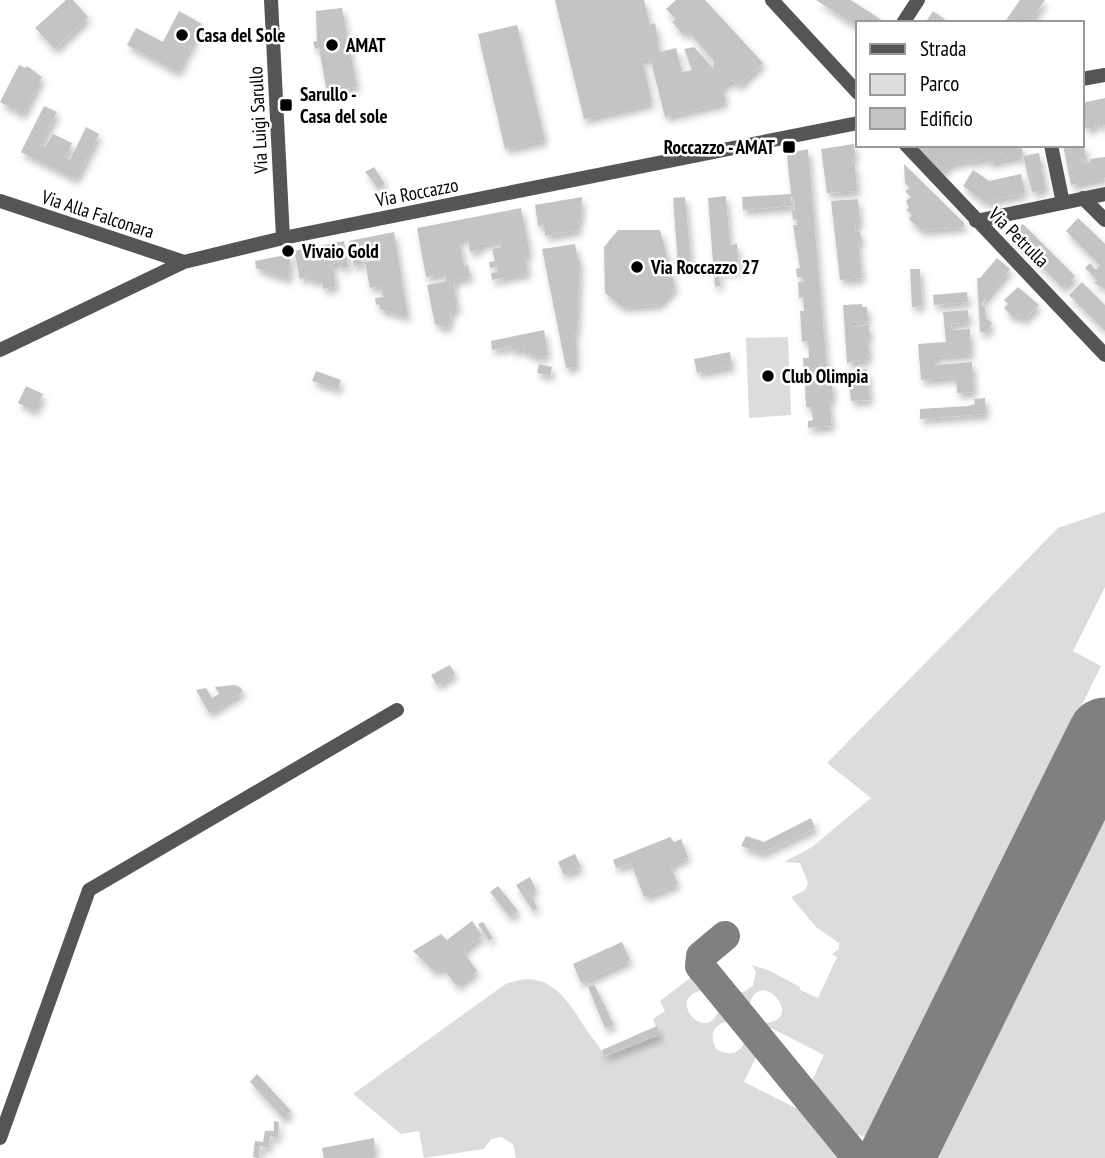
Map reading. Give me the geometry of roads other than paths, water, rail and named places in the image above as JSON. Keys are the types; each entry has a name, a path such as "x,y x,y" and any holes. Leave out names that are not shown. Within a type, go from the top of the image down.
{"street":[{"name":"Via Luigi Sarullo","path":"271,0 283,238"},
{"path":"772,0 856,90"},
{"path":"904,21 918,0"},
{"path":"1084,79 1105,75"},
{"name":"Via Roccazzo","path":"0,350 184,262 283,238 856,123"},
{"name":"Via Petrulla","path":"908,147 1105,355"},
{"path":"1051,147 1063,203"},
{"path":"976,221 1105,194"},
{"path":"1083,198 1105,220"},
{"name":"Via Alla Falconara","path":"0,201 184,262"},
{"path":"0,1138 89,890 397,710"}],"place":[{"name":"Casa del Sole","path":"182,35"},
{"name":"AMAT","path":"332,45"},
{"name":"Sarullo - Casa del sole","path":"286,105"},
{"name":"Roccazzo - AMAT","path":"789,147"},
{"name":"Vivaio Gold","path":"288,251"},
{"name":"Via Roccazzo 27","path":"637,267"},
{"name":"Club Olimpia","path":"768,376"}]}
